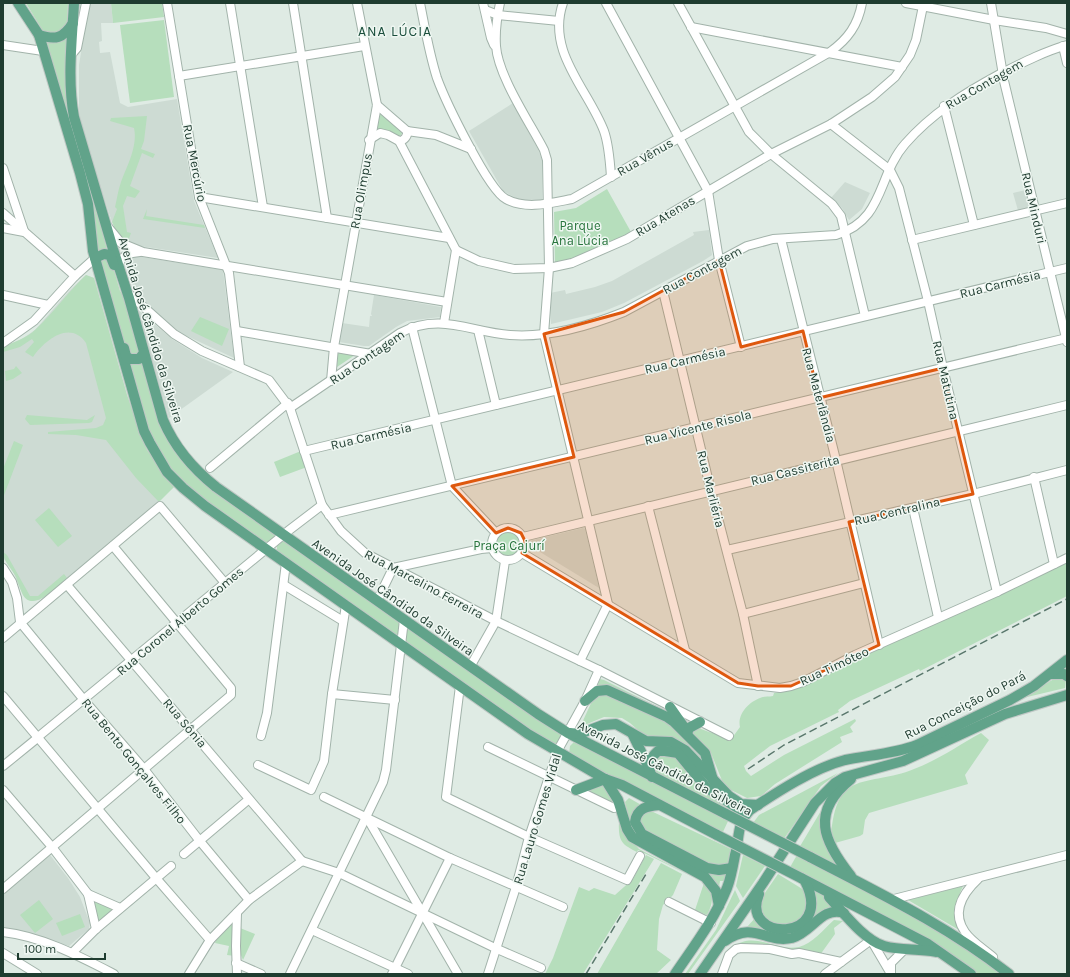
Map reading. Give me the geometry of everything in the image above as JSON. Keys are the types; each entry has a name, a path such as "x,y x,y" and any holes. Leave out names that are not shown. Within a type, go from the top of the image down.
{"main road":[{"path":"18,3 39,35 88,204 95,258 140,419 150,443 161,462 175,480 193,496 266,549 528,734 558,750 605,779 622,785 941,953 971,974"},
{"name":"Avenida José Cândido da Silveira","path":"74,3 71,99 74,116 118,266 128,293 163,420 171,438 181,454 193,468 283,535 470,667 568,733 854,880 894,899 956,936 1007,972"},
{"path":"39,35 55,39 62,37 73,23"},
{"path":"95,258 104,254 110,255 120,285 128,293"},
{"path":"115,330 119,333 126,356 130,359 139,359 144,352"},
{"name":"Rua Conceição do Pará","path":"742,818 758,805 810,774 843,761 905,750 1010,700 1051,674 1067,660"},
{"path":"1051,674 1064,674 1067,676"},
{"path":"585,701 597,691 612,691 667,717 687,734 705,753 714,782"},
{"path":"700,974 763,883 815,803 824,792 845,777 903,761 1005,714 1067,695"},
{"path":"670,707 681,720 687,734"},
{"path":"687,734 688,728 700,722"},
{"path":"568,733 579,734 608,724 622,727 632,735 646,741 671,742 685,750 728,796 742,804 758,805"},
{"path":"632,735 652,776"},
{"path":"648,766 650,760 658,751 671,751 678,753 706,787 736,807 742,818 728,886 711,922 675,974"},
{"path":"854,880 841,863 827,840 825,819 829,804 837,792 861,772"},
{"path":"576,790 605,779"},
{"path":"605,779 618,800 627,829 632,837 705,877 716,891 719,906"},
{"path":"659,805 646,807 637,813 635,822 642,834 713,870 732,868"},
{"path":"763,883 756,900 757,912 769,927 784,931 799,926 808,915 811,908 810,894 803,880"},
{"path":"822,890 871,940 884,946 904,950 927,950 941,953"},
{"path":"721,944 733,935 751,932 776,938 788,939 802,934 828,912 837,911 844,913"}],"street":[{"path":"72,54 76,48 86,3"},
{"name":"Rua Mercúrio","path":"167,3 199,197 226,265 237,331 240,367"},
{"path":"230,3 263,207"},
{"path":"293,3 327,218"},
{"name":"Rua Olimpus","path":"331,381 334,347 369,140 377,105 364,46 357,3"},
{"name":"Rua Vênus","path":"420,3 429,49 438,79 470,149 496,190 505,199 529,205 549,204 572,198 830,52 842,43 856,24 862,3"},
{"path":"496,48 500,3"},
{"path":"563,3 559,21 561,46 567,63 604,131 611,177"},
{"path":"606,3 708,191 719,260 741,347"},
{"path":"678,3 749,132 771,154 838,210 845,232 865,316"},
{"path":"906,3 994,20 1046,28 1067,34"},
{"name":"Rua Minduri","path":"991,3 1003,73 1049,272 1067,340"},
{"name":"Rua Atenas","path":"456,250 470,258 495,266 529,270 549,268 572,263 599,253 627,239 771,154 831,124 857,108 884,88 910,55 916,40 923,6"},
{"path":"484,7 498,16 559,21"},
{"path":"484,7 491,38 496,48 503,72 544,150 548,169 549,268 544,334 608,604 580,661"},
{"path":"691,27 830,52 902,67"},
{"path":"3,45 43,51"},
{"path":"179,76 364,46"},
{"path":"1065,46 1067,62"},
{"name":"Rua Contagem","path":"210,468 289,406 331,381 412,327 429,323 444,323 511,335 544,334 608,318 663,291 747,246 781,239 836,235 845,232 860,224 869,214 903,145 944,106 973,88 1040,54 1065,46"},
{"path":"377,105 406,131 436,135 470,149"},
{"path":"944,106 974,225"},
{"path":"831,124 890,170"},
{"path":"399,142 404,140 406,131"},
{"path":"369,140 376,134 383,134 399,142 456,250 444,323"},
{"path":"3,168 24,232"},
{"name":"Rua Matutina","path":"890,170 899,188 928,301 997,592"},
{"path":"199,197 355,224 449,238"},
{"path":"912,240 1067,203"},
{"path":"3,213 76,275"},
{"path":"106,224 121,243 143,252 179,261 226,265 447,302"},
{"path":"3,228 24,232"},
{"name":"Rua Materlândia","path":"781,239 819,398 836,460 849,522 879,645"},
{"path":"118,266 120,260 127,254 143,252"},
{"path":"3,343 34,321 76,275 95,258"},
{"name":"Rua Carmésia","path":"304,451 435,421 1067,268"},
{"path":"76,275 91,270 99,272"},
{"name":"Rua Marliéria","path":"663,291 711,491 743,614 758,686"},
{"name":"Rua Marcelino Ferreira","path":"128,293 174,334 202,351 269,380 289,406 322,505 355,546 393,568 496,621 599,670 729,736"},
{"path":"3,295 48,305"},
{"path":"412,327 452,486 496,533"},
{"path":"478,330 496,405"},
{"path":"237,331 371,354"},
{"name":"Rua Vicente Risola","path":"329,515 943,368 1067,340"},
{"name":"Rua Cassiterita","path":"523,537 1067,405"},
{"name":"Rua Centralina","path":"727,550 973,494 1067,470"},
{"path":"1034,478 1054,564"},
{"name":"Rua Coronel Alberto Gomes","path":"3,766 283,535 322,505"},
{"path":"3,638 20,622 114,546 160,506 225,583"},
{"path":"648,506 685,650"},
{"path":"913,508 938,617"},
{"path":"504,528 513,528 523,537 525,545 522,553 515,560 505,561 497,556 492,548 492,542 496,533 504,528"},
{"path":"4,886 192,730 230,697 232,692 231,688 114,546"},
{"path":"377,601 393,568 492,548"},
{"name":"Rua Timóteo","path":"522,553 738,683 758,686 791,686 938,617 997,592 1067,558"},
{"path":"470,667 496,621 505,561"},
{"path":"261,736 267,713 286,563"},
{"path":"3,568 12,582 17,598 20,622"},
{"path":"743,614 864,583"},
{"name":"Rua Sônia","path":"67,584 192,730 248,800 302,861"},
{"path":"284,585 343,621"},
{"path":"258,765 311,790 324,761 332,694 346,605"},
{"path":"290,974 383,782 386,770 404,620"},
{"name":"Rua Bento Gonçalves Filho","path":"20,622 84,700 144,769 199,840 249,900"},
{"name":"Rua Lauro Gomes Vidal","path":"488,974 495,948 516,888 529,837 558,750 585,701 599,670"},
{"path":"460,686 446,797 529,837 627,880 640,856"},
{"path":"332,694 395,700"},
{"path":"3,696 37,739 98,808 210,940"},
{"path":"488,747 614,808"},
{"path":"3,790 52,847 88,894 96,928"},
{"path":"324,797 366,816 450,858 563,908"},
{"path":"184,854 248,800"},
{"path":"366,816 458,974"},
{"path":"894,899 1067,855"},
{"path":"394,971 450,858"},
{"path":"189,974 210,940 249,900 302,861 339,873 495,948 542,968"},
{"path":"72,952 96,928 171,866"},
{"path":"980,878 966,892 960,902 959,910 961,926 968,936 997,960 1007,972"},
{"path":"963,882 966,892"},
{"path":"88,894 120,908"},
{"path":"669,902 711,922"},
{"path":"237,974 236,922 238,913"},
{"path":"312,930 394,971 408,974"},
{"path":"3,932 19,935 72,952 114,974"},
{"path":"825,974 871,940 891,974"},
{"path":"723,973 728,955 736,949 741,948 770,949 792,954 800,953 841,962"},
{"path":"891,974 891,963 904,950"},
{"path":"3,953 37,974"},
{"path":"236,963 260,974"}],"highlighted area":[{"path":"719,260 741,347 803,331 819,398 943,368 973,494 849,522 879,645 791,686 758,686 738,683 522,553 525,541 521,533 508,528 496,533 452,486 574,457 544,334 624,312"}],"shaded area":[{"path":"89,3 111,3 113,23 101,23 102,41 99,42 100,53 110,52 120,103 128,107 177,99 194,201 218,258 127,244 118,234 112,222 82,132 79,109 79,65"},
{"path":"513,103 538,149 542,160 542,200 520,200 503,191 469,131"},
{"path":"845,182 870,193 862,209 849,220 842,208 831,198"},
{"path":"1026,190 1031,212 1019,214 1013,193"},
{"path":"709,230 712,255 703,261 624,303 602,312 551,324 550,293 565,290 566,294 612,281 694,235 693,232"},
{"path":"136,256 223,270 234,358 174,330 141,298 135,290 125,264 126,258"},
{"path":"86,275 94,278 127,395 142,439 147,450 161,470 175,486 159,500 156,505 45,596 39,600 31,601 23,595 12,569 3,558 3,347 22,339 35,330 70,290"},
{"path":"374,295 441,307 440,317 407,321 369,346 339,342 342,323 369,327 370,316 372,316"},
{"path":"137,309 172,339 202,358 233,372 169,418"},
{"path":"583,528 585,529 599,588 527,544 529,541"},
{"path":"50,855 68,878 80,897 90,923 89,929 69,946 27,933 3,928 3,893"}],"green space":[{"path":"26,3 68,3 67,25 63,32 44,33"},
{"path":"111,3 162,3 164,17 113,23"},
{"path":"164,20 174,97 130,103 120,25"},
{"path":"69,36 67,86 107,250 96,252 44,42 60,42"},
{"path":"379,110 403,132 400,136 374,131"},
{"path":"147,116 144,141 141,149 155,154 153,158 142,153 130,186 140,191 135,198 127,196 123,206 127,232 131,233 127,244 118,234 112,222 117,209 115,207 120,185 129,163 135,135 134,128 110,121 111,118"},
{"name":"Parque Ana Lúcia","path":"607,189 631,232 589,255 555,265 554,212 576,208"},
{"path":"147,209 146,216 204,225 205,228 143,219"},
{"path":"105,258 111,260 120,291 126,299 140,351 137,355 127,354 99,263 101,259"},
{"path":"86,275 94,278 127,395 142,439 147,450 161,470 175,486 159,502 136,478 106,440 76,435 48,434 48,432 96,428 103,425 106,418 86,343 80,336 73,333 58,335 44,344 33,357 25,352 34,342 32,339 20,347 3,352 3,347 25,337 36,329"},
{"path":"200,317 229,329 222,346 191,331"},
{"path":"341,352 355,355 337,367 338,354"},
{"path":"142,360 176,452 278,535 266,544 216,510 200,497 170,468 159,452 147,427 129,364 138,363"},
{"path":"16,366 22,373 13,379 6,381 5,371 14,369"},
{"path":"27,415 87,420 95,415 92,422 89,423 30,425 25,419"},
{"path":"14,441 23,445 3,498 3,469"},
{"path":"301,451 307,467 280,477 274,462"},
{"path":"49,508 72,536 58,547 35,520"},
{"name":"Praça Cajurí","path":"509,532 519,536 523,546 519,556 509,560 499,556 495,546 499,536"},
{"path":"285,540 398,620 400,623 399,639 277,552 277,546"},
{"path":"3,552 7,555 30,596 38,596 64,574 67,578 52,592 39,600 27,600 23,595 16,577 4,559"},
{"path":"1067,562 1067,596 920,671 919,669 850,701 838,710 839,712 770,746 744,766 746,771 751,776 784,755 855,719 856,721 850,727 853,732 840,737 842,742 775,784 761,796 747,798 729,789 723,783 711,753 690,733 696,727 732,738 740,727 740,718 742,713 752,702 763,697 773,696 774,693 787,691 811,682 859,658"},
{"path":"407,626 562,732 557,747 405,643"},
{"path":"1057,677 1066,679 1065,688 1023,698"},
{"path":"600,679 604,680 674,715 597,687"},
{"path":"603,693 664,718 697,748 709,772 691,750 676,739 647,738 622,718 604,717 580,727 593,699"},
{"path":"981,733 989,740 965,775 968,784 869,813 865,820 863,834 835,843 831,837 834,815 839,800 847,790 868,780 897,775 914,769 940,757"},
{"path":"574,742 729,819 722,834 569,754 570,746"},
{"path":"661,754 675,757 705,791 722,804 731,808 740,818 657,776 652,767 656,757"},
{"path":"838,773 821,786 783,840 753,823 759,815"},
{"path":"600,784 606,787 617,807 584,790"},
{"path":"629,798 643,806 635,830 726,874 724,881 720,881 719,887 707,874 638,837 628,816 625,802"},
{"path":"828,799 823,816 841,871 799,848"},
{"path":"649,810 731,849 731,857 728,864 716,868 649,836 640,820 643,812"},
{"path":"621,818 626,834 639,849 695,878 638,850 637,852 622,842 619,831 619,821"},
{"path":"646,855 654,859 583,974 545,974 553,958 579,887 589,891 594,888 615,895 633,879"},
{"path":"743,855 765,866 743,898 736,886"},
{"path":"797,855 956,939 1000,974 976,974 789,869"},
{"path":"661,863 682,874 673,895 663,905 659,919 657,950 671,960 656,974 597,974"},
{"path":"778,874 804,890 808,912 793,926 770,923 760,912 760,900"},
{"path":"704,883 710,891 712,899 707,915 695,910"},
{"path":"963,886 956,908 956,918 959,930 908,900"},
{"path":"812,887 827,897 839,909 782,937 746,928 757,916 768,928 777,933 789,932 802,927 811,919 815,912 815,901"},
{"path":"735,890 740,901 688,974 685,974 716,930"},
{"path":"91,897 113,909 99,923"},
{"path":"39,900 53,919 35,933 20,915"},
{"path":"80,914 85,927 62,936 56,923"},
{"path":"834,920 843,921 834,928 835,934 820,955 763,945 751,944 733,947 741,942 757,941 782,947 799,947 813,940"},
{"path":"233,921 235,956 227,955 229,946 215,943 217,938"},
{"path":"240,928 255,934 243,960 240,953"}],"railway":[{"path":"748,769 784,745 1067,599"},
{"path":"586,974 646,874"}],"district":[{"name":"ANA LÚCIA","path":"395,31"}]}
